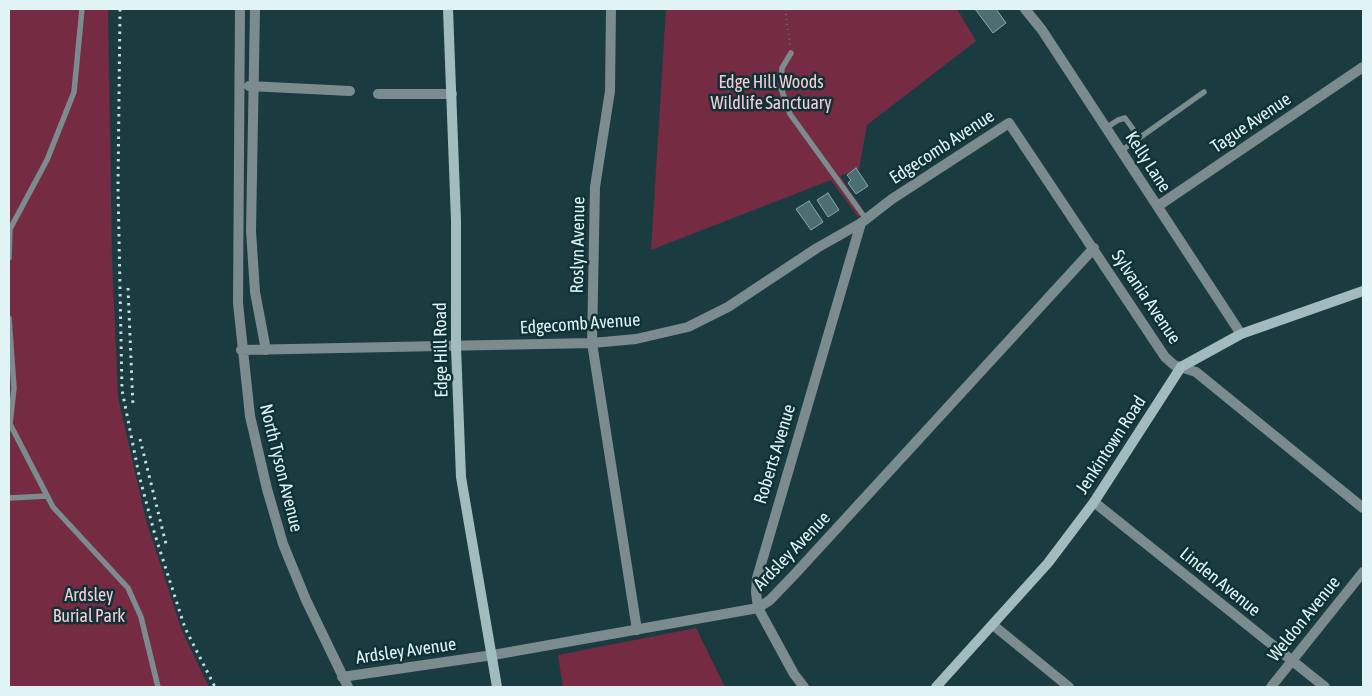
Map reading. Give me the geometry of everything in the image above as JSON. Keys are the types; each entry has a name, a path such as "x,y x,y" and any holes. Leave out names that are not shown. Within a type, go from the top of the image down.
{"street":[{"name":"North Tyson Avenue","path":"240,9 238,303 250,416 266,489 283,544 306,600 348,687"},
{"name":"North Tyson Avenue","path":"255,9 251,210 255,292 266,350"},
{"name":"Edge Hill Road","path":"448,9 456,221 456,346 461,477 497,687"},
{"name":"Roslyn Avenue","path":"611,9 610,91 595,187 592,343 637,630"},
{"name":"Kelly Lane","path":"1025,9 1122,151 1241,334"},
{"name":"Tague Avenue","path":"1158,206 1363,67"},
{"path":"239,85 350,92"},
{"path":"378,94 452,94"},
{"name":"Edgecomb Avenue","path":"242,350 592,343 636,339 688,327 728,307 817,248 863,221 892,199 1009,123"},
{"name":"Sylvania Avenue","path":"1009,123 1165,357 1174,365 1196,372 1363,508"},
{"name":"North Tyson Avenue","path":"237,243 251,210"},
{"name":"Roberts Avenue","path":"804,687 794,674 758,608 756,592 761,559 863,221"},
{"name":"Ardsley Avenue","path":"342,676 493,655 758,608 770,600 794,575 1094,248"},
{"name":"Jenkintown Road","path":"936,687 1048,563 1094,502 1182,367 1241,334 1363,291"},
{"name":"Linden Avenue","path":"1094,502 1325,687"},
{"name":"Weldon Avenue","path":"1270,687 1363,572"},
{"path":"993,626 1069,687"}],"lane":[{"path":"9,258 10,230 47,160 74,92 82,9"},
{"path":"791,53 782,68 781,88 790,114 863,221"},
{"path":"1122,151 1204,92"},
{"path":"1106,128 1125,118 1133,129 1134,141"},
{"path":"9,318 14,388 9,426 53,507 128,588 141,617 158,687"},
{"path":"9,498 47,496"}],"path":[{"path":"785,9 791,53"}],"green space":[{"name":"Ardsley Burial Park","path":"9,9 108,9 112,258 118,397 146,520 182,631 209,687 9,687"},
{"name":"Edge Hill Woods Wildlife Sanctuary","path":"666,9 957,9 976,41 867,125 859,169 840,176 865,213 858,217 831,180 651,250"},
{"path":"696,628 725,687 563,687 558,655"}],"building":[{"path":"975,9 996,9 1006,23 993,33"},
{"path":"856,168 868,186 856,194 848,183 851,180 847,175"},
{"path":"828,193 839,210 828,217 817,200"},
{"path":"809,201 823,222 811,230 796,209"}],"railway":[{"path":"120,9 118,187 122,390 139,475 155,535 185,628 215,687"},
{"path":"128,288 133,407"},
{"path":"140,439 167,548"}]}
